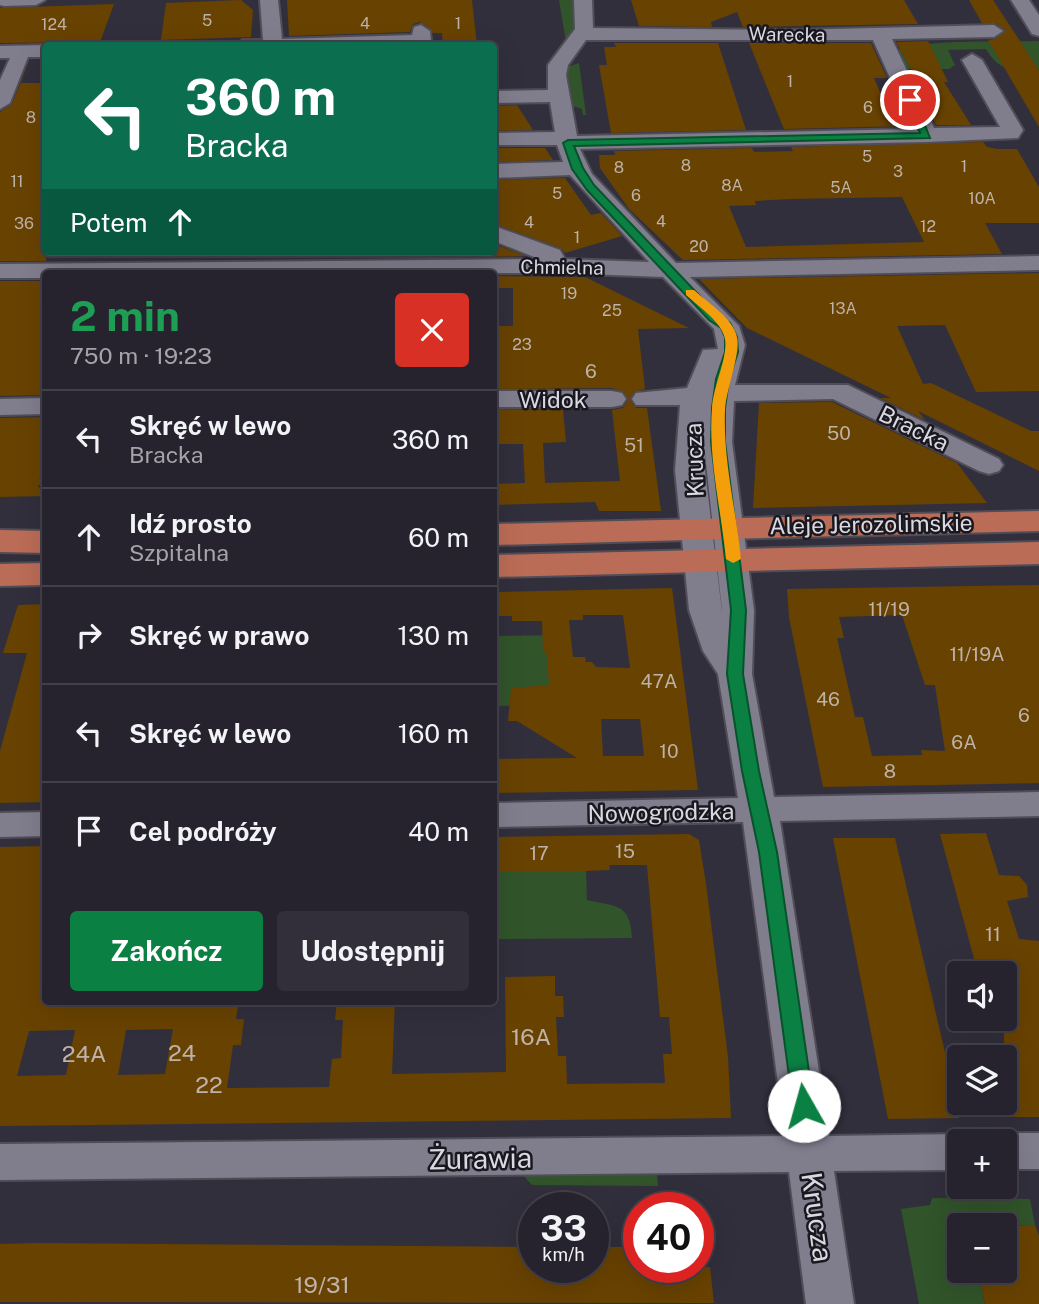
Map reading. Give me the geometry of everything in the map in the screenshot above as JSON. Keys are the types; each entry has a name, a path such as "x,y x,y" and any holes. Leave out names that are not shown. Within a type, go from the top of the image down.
{"main road":[{"name":"Aleje Jerozolimskie","path":"497,566 715,545 1039,521"},
{"name":"Aleje Jerozolimskie","path":"497,535 715,545 1039,553"},
{"path":"0,541 42,542"},
{"path":"0,575 42,574"}],"street":[{"path":"4,1 36,0"},
{"path":"269,0 273,42"},
{"path":"603,28 599,6 583,0 585,24 581,34 558,65 559,96 568,141 577,169 603,201 668,270"},
{"path":"1020,0 1039,30"},
{"name":"Warecka","path":"581,34 880,34 1039,30"},
{"path":"880,34 927,136"},
{"path":"322,42 421,36"},
{"path":"0,103 10,56 42,52"},
{"path":"497,139 568,141 1009,134 1012,130 972,60"},
{"path":"497,97 559,96"},
{"path":"497,170 577,169"},
{"path":"497,234 551,255 553,264 544,267"},
{"name":"Chmielna","path":"136,270 544,267 668,270 1039,263"},
{"name":"Krucza","path":"668,270 713,317 717,341 708,395 718,459 715,545 705,610 720,651 735,674 789,992 830,1304"},
{"name":"Chmielna","path":"0,271 42,271"},
{"name":"Bracka","path":"708,395 838,391 989,465"},
{"path":"646,399 708,395"},
{"name":"Widok","path":"497,399 612,399"},
{"path":"0,407 42,406"},
{"name":"Nowogrodzka","path":"497,815 1039,804"},
{"path":"0,825 42,824"},
{"path":"1017,1151 1039,1151"},
{"name":"Żurawia","path":"0,1162 947,1152"}],"green space":[{"path":"559,0 575,0 578,26 566,42"},
{"path":"1039,41 1039,69 1008,68 997,63 986,49 948,50 955,65 949,69 904,69 896,51 906,47 942,43"},
{"path":"579,63 586,115 583,115 582,109 569,105 567,67"},
{"path":"570,635 576,705 497,706 497,636"},
{"path":"586,870 587,900 614,906 625,912 632,938 497,939 497,871"},
{"path":"657,1174 658,1186 532,1185 523,1175"},
{"path":"932,1198 1030,1199 1035,1225 1017,1225 1017,1213 947,1213 947,1283 981,1283 985,1304 919,1304 901,1209 930,1205"}],"building":[{"path":"241,0 253,10 251,37 161,40 166,3"},
{"path":"287,0 472,0 477,42 443,42 442,33 433,33 420,22 413,24 410,32 289,36"},
{"path":"631,0 904,0 918,24 743,27 737,12 711,22 712,27 639,26"},
{"path":"969,0 993,0 1039,70 1039,127 988,40 995,39 1005,30 995,23 982,23"},
{"path":"114,4 100,42 0,43 0,8"},
{"path":"928,41 948,82 944,82 971,125 936,125 930,114 936,114 896,42"},
{"path":"614,43 718,43 746,130 611,133 599,65 607,65 604,47 616,47"},
{"path":"749,43 871,43 887,78 874,78 890,115 904,115 909,126 784,129"},
{"path":"30,60 21,83 42,83 42,256 46,256 46,261 0,261 0,112 12,104"},
{"path":"517,105 533,130 497,131 497,106"},
{"path":"983,142 987,147 1017,149 1039,187 1039,223 985,223 1002,254 683,260 629,209 600,168 599,155 615,155 614,151 752,148 754,152 793,151 791,147","holes":["902,197 924,242 746,247 729,206 756,205 755,201 789,199"]},
{"path":"497,148 545,148 553,160 497,162"},
{"path":"565,178 591,215 601,213 622,236 565,253 561,248 497,225 497,180"},
{"path":"497,245 526,256 483,257 497,256"},
{"path":"335,256 394,256 394,258"},
{"path":"1039,273 1039,391 976,392 945,325 897,326 923,384 931,383 1031,431 1039,431 1039,471 918,411 925,420 880,398 891,398 747,328 699,279"},
{"path":"497,276 585,277 689,328 638,329 645,389 634,392 630,400 636,408 647,408 661,511 599,511 595,502 497,505 497,484 525,483 523,444 497,444 497,409 563,410 566,442 543,443 545,483 620,481 612,410 623,408 628,400 624,392 612,388 497,389 497,326 513,326 513,288 497,288"},
{"path":"0,281 42,281 42,395 0,396"},
{"path":"832,402 957,463 987,503 753,508 759,403"},
{"path":"42,417 42,476 39,478 42,483 38,486 42,496 0,497 0,418"},
{"path":"1039,585 1039,783 823,787 789,617 787,589","holes":["902,615 925,685 935,685 945,751 921,750 922,755 872,756 863,717 855,717 837,638 844,638 839,617"]},
{"path":"672,588 698,790 497,793 497,759 577,758 517,721 508,721 511,688 549,685 547,655 543,650 542,621 512,621 512,616 497,616 497,592","holes":["583,615 623,615 630,668 596,667 592,662 586,662 585,657 573,657 569,620 583,620","601,719 640,719 644,756 603,756"]},
{"path":"42,604 42,802 0,803 0,751 27,653 3,653 18,605"},
{"path":"986,833 999,875 1019,876 1027,885 1028,897 1007,901 1019,939 1039,941 1039,1117 1004,1117 1017,1115 1017,1045 1004,1045 1004,1031 1017,1031 1017,961 975,961 940,834"},
{"path":"689,834 699,840 728,1057 731,1118 0,1126 0,847 42,846 42,1005 238,1005 236,1019 244,1019 241,1045 233,1045 227,1088 329,1087 332,1059 341,1058 343,1020 335,1020 337,1005 395,1005 392,1074 506,1072 505,977 555,976 555,996 563,996 564,1017 556,1017 558,1056 566,1056 567,1084 665,1083 663,1054 672,1054 669,1017 660,1017 647,865 609,865 610,870 497,871 497,837","holes":["173,1029 165,1074 118,1075 126,1030","75,1030 66,1075 17,1076 29,1031"]},
{"path":"833,838 895,838 947,1061 947,1115 959,1115 959,1118 888,1119"},
{"path":"1035,1225 1039,1236 1039,1304 985,1304 981,1283 1017,1283 1017,1226"},
{"path":"0,1244 518,1247 518,1283 609,1283 609,1247 623,1247 623,1283 712,1283 714,1303 0,1302"}],"slow traffic":[{"path":"690,292 713,317 726,326 731,337 731,352 722,379 718,408 718,459 729,517 733,559"}],"route":[{"path":"804,1106 768,852 750,771 735,674 738,610 729,517 718,459 718,408 722,379 731,352 731,337 726,326 713,317 591,188 577,169 568,143 927,136 910,100"}]}
